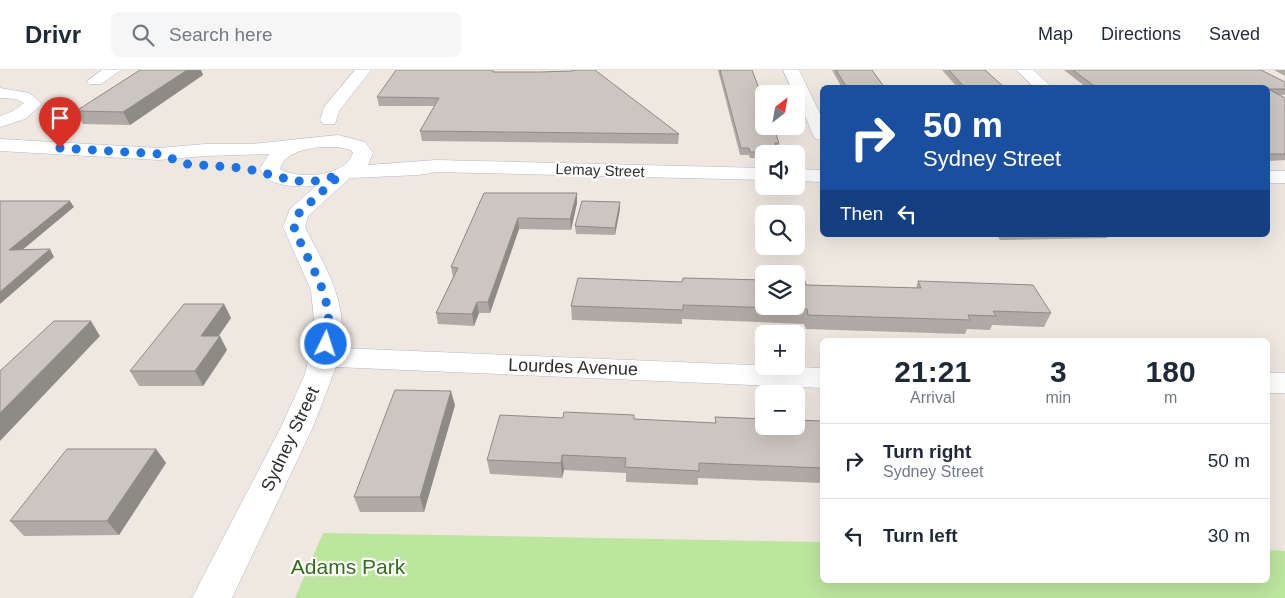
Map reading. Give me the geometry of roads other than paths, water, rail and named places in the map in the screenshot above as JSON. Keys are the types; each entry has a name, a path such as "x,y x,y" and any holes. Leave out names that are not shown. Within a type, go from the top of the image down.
{"street":[{"path":"95,81 113,70"},
{"path":"329,120 330,111 363,70"},
{"path":"792,70 820,131"},
{"path":"1024,70 1042,85"},
{"path":"0,93 10,93 30,99 34,104 19,116 0,122"},
{"path":"274,176 270,168 274,160 285,152 304,145 319,126 329,120"},
{"path":"329,120 344,126 357,147"},
{"name":"Lemay Street","path":"160,154 205,150 251,150 329,141 424,161 436,166"},
{"path":"0,145 160,154"},
{"name":"Sydney Street","path":"212,598 297,427 320,374 329,332 324,290 294,227 298,214 343,173 362,161 364,157 357,147"},
{"name":"Lemay Street","path":"160,154 186,164 248,169 287,180 305,182 343,173 419,169 436,166 755,174"},
{"path":"299,240 311,231 319,215 340,194 357,180 376,170"},
{"path":"805,175 820,176"},
{"path":"1270,178 1285,177"},
{"name":"Lourdes Avenue","path":"323,357 820,378"},
{"path":"1270,383 1285,383"}],"park label":[{"name":"Adams Park","path":"348,566"}]}
